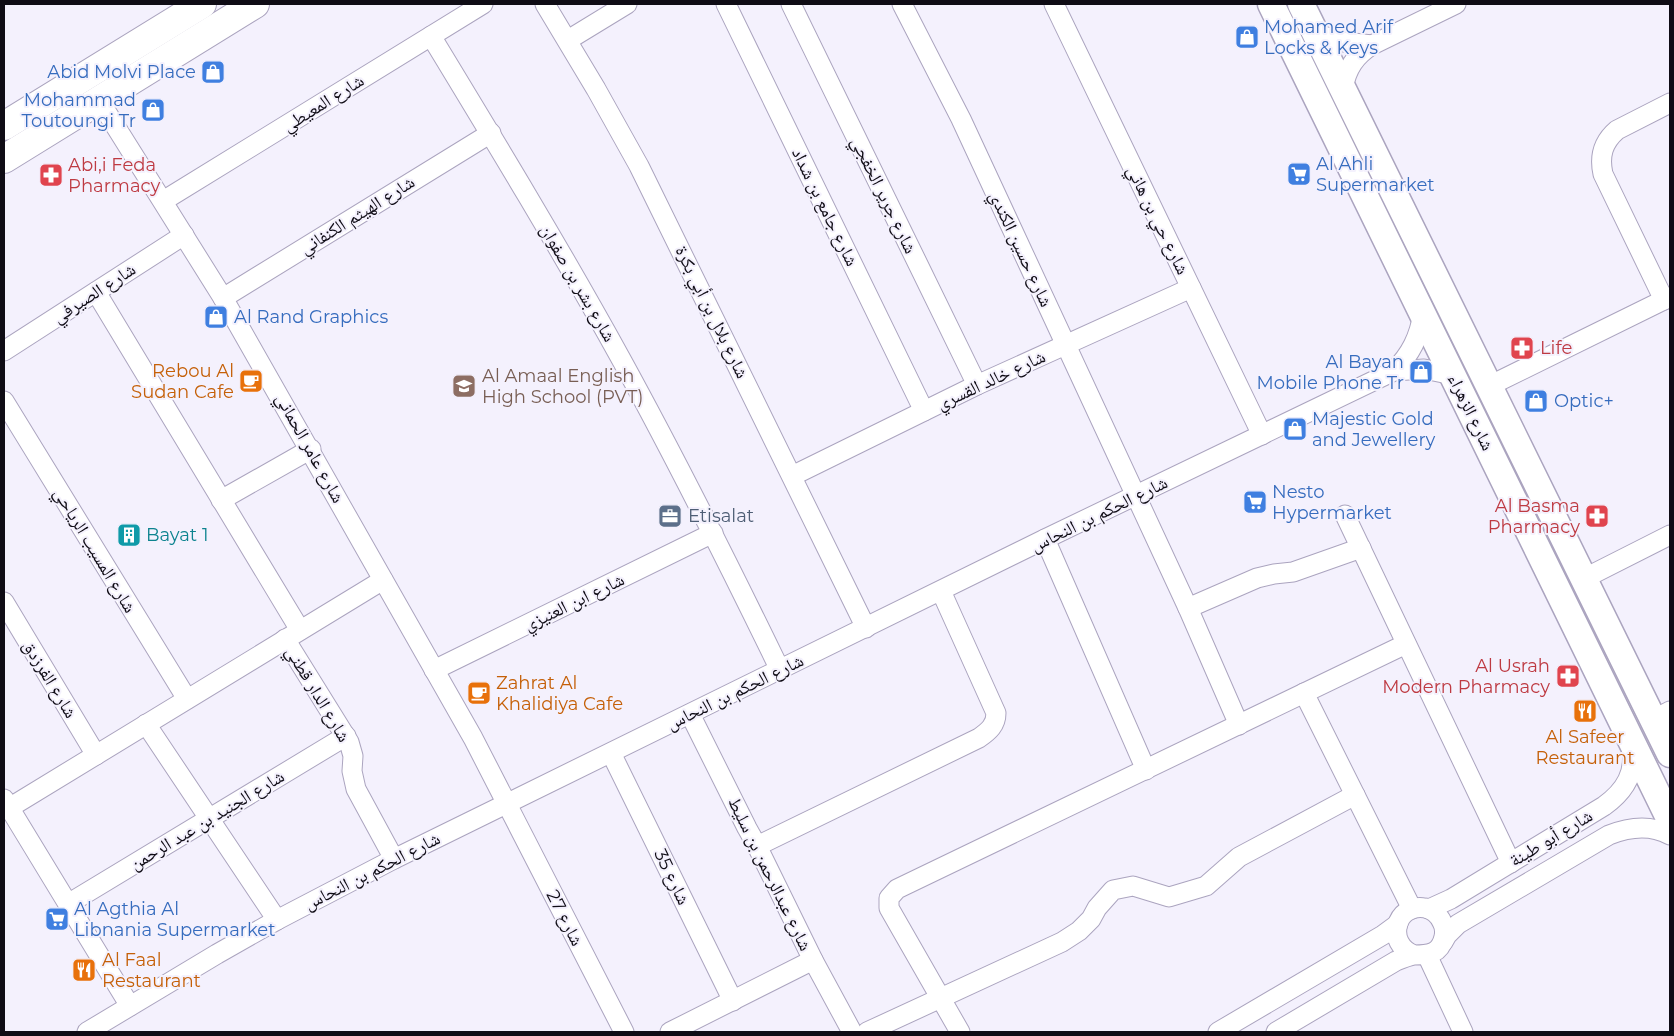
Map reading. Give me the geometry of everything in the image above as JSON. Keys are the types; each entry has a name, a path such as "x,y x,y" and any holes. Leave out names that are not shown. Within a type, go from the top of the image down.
{"main road":[{"path":"4,126 202,4"},
{"path":"4,159 255,4"},
{"name":"شارع الزهراء","path":"1271,4 1670,820"},
{"name":"شارع الزهراء","path":"1301,4 1583,578 1662,715 1670,754"}],"street":[{"name":"شارع المعيطي","path":"163,201 483,4"},
{"name":"شارع بلال بن أبي بكرة","path":"545,4 604,102 643,174 866,628"},
{"path":"568,40 627,4"},
{"name":"شارع جامع بن شداد","path":"726,4 924,411"},
{"name":"شارع جرير الخفجي","path":"791,4 977,385"},
{"name":"شارع حسين الكندي","path":"902,4 961,119 1188,608 1238,725"},
{"name":"شارع حي بن هاني","path":"1054,4 1262,435"},
{"path":"1343,88 1345,74 1361,53 1372,45 1445,6"},
{"path":"1316,34 1344,42 1372,45"},
{"name":"شارع بشر بن صفوان","path":"431,36 491,133 602,325 713,533 780,670"},
{"name":"شارع عامر الحماني","path":"99,100 223,298 311,450 473,738 508,804"},
{"path":"1489,386 1667,298 1603,174 1601,164 1604,144 1610,136 1617,130 1670,103"},
{"name":"شارع الهيثم الكنفاني","path":"223,298 491,133"},
{"name":"شارع الصيرفي","path":"4,351 184,235"},
{"name":"شارع خالد القسري","path":"792,476 977,385 1191,288"},
{"name":"شارع الدار قطني","path":"96,292 221,500 293,635 349,742 353,756 352,771 356,789 394,859"},
{"name":"شارع الحكم بن النحاس","path":"87,1032 277,920 394,859 1045,539 1136,497 1394,371 1406,359 1414,345 1420,330 1423,314"},
{"name":"شارع الحكم بن النحاس","path":"1394,371 1424,369 1453,375"},
{"name":"شارع المسيب الرياحي","path":"4,401 187,700"},
{"path":"221,500 311,450"},
{"path":"1345,515 1511,862"},
{"name":"شارع ابن العنيزي","path":"434,670 713,533"},
{"path":"1583,578 1670,535"},
{"path":"1045,539 1146,770"},
{"path":"1188,608 1257,578 1293,572 1361,548"},
{"path":"130,1006 6,804 96,755 383,580"},
{"path":"757,846 980,738 990,730 996,721 996,713 941,591"},
{"name":"شارع الفرزدق","path":"4,602 96,755"},
{"path":"960,1032 889,908 889,898 897,889 1406,644"},
{"path":"1304,693 1355,795 1421,909"},
{"name":"شارع عبدالرحمن بن سليط","path":"690,714 813,960 852,1032"},
{"path":"146,724 277,920"},
{"name":"شارع الجنيد بن عبد الرحمن","path":"68,904 346,736"},
{"name":"شارع أبو طينة","path":"1421,909 1446,902 1604,806 1617,796 1627,783 1632,768 1633,752 1630,737"},
{"name":"شارع 35","path":"611,753 733,1001"},
{"path":"867,1032 1068,938 1080,931 1113,890 1133,886 1169,897 1206,886 1239,856 1355,795"},
{"name":"شارع 27","path":"508,804 624,1032"},
{"name":"شارع أبو طينة","path":"1443,942 1458,924 1609,835 1638,827 1653,828 1670,835"},
{"path":"1276,1032 1396,962 1420,955 1439,948 1443,942 1444,926 1441,919 1436,913 1421,909 1401,918 1398,924 1397,937 1399,943 1408,953 1420,955"},
{"path":"1218,1032 1383,935 1398,924"},
{"path":"1420,955 1463,1032"},
{"path":"670,1032 813,960"}],"place":[{"name":"Mohamed Arif Locks & Keys","path":"1247,37"},
{"name":"Abid Molvi Place","path":"213,72"},
{"name":"Mohammad Toutoungi Tr","path":"153,110"},
{"name":"Al Ahli Supermarket","path":"1299,174"},
{"name":"Abi,i Feda Pharmacy","path":"51,175"},
{"name":"Al Rand Graphics","path":"216,317"},
{"name":"Life","path":"1522,348"},
{"name":"Al Bayan Mobile Phone Tr","path":"1421,372"},
{"name":"Rebou Al Sudan Cafe","path":"251,381"},
{"name":"Al Amaal English High School (PVT)","path":"464,386"},
{"name":"Optic+","path":"1536,401"},
{"name":"Majestic Gold and Jewellery","path":"1295,429"},
{"name":"Nesto Hypermarket","path":"1255,502"},
{"name":"Etisalat","path":"670,516"},
{"name":"Al Basma Pharmacy","path":"1597,516"},
{"name":"Bayat 1","path":"129,535"},
{"name":"Al Usrah Modern Pharmacy","path":"1568,676"},
{"name":"Zahrat Al Khalidiya Cafe","path":"479,693"},
{"name":"Al Safeer Restaurant","path":"1585,711"},
{"name":"Al Agthia Al Libnania Supermarket","path":"57,919"},
{"name":"Al Faal Restaurant","path":"84,970"}]}
